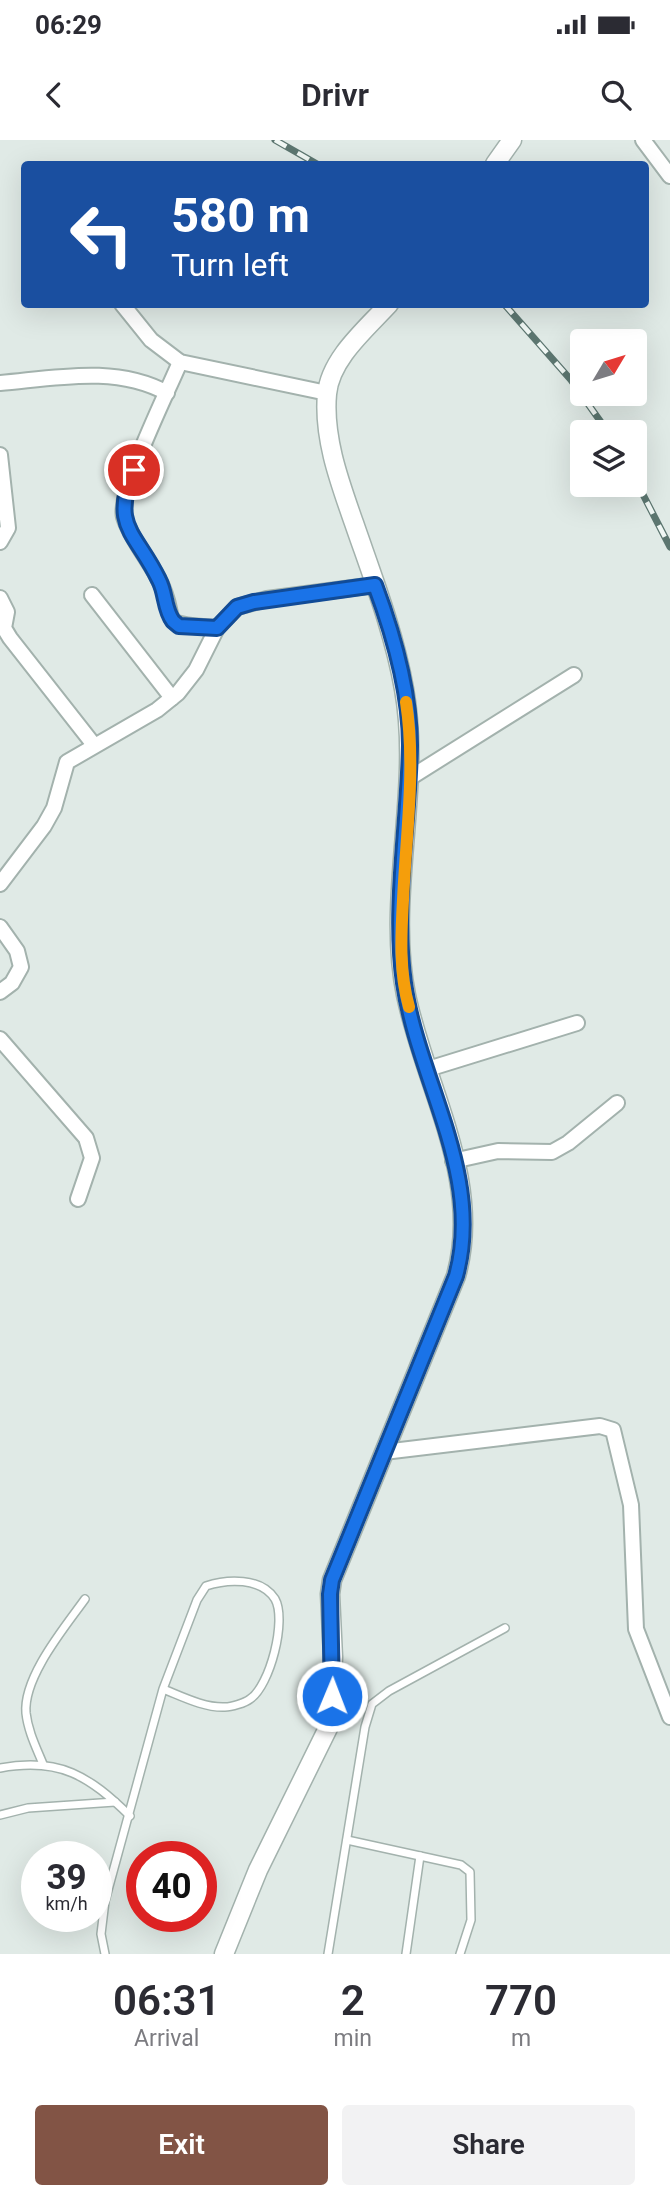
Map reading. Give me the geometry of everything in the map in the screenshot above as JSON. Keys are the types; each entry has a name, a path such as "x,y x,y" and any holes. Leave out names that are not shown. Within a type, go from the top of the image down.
{"street":[{"path":"497,161 512,140"},
{"path":"643,140 670,176"},
{"path":"125,308 151,340 180,362 327,393"},
{"path":"224,1954 258,1870 330,1724 333,1657 331,1587 456,1276 463,1252 464,1207 406,997 402,962 410,744 404,690 397,653 339,480 331,444 327,393 341,360 386,308"},
{"path":"180,362 123,497 124,517 157,576 173,621 179,626 217,628"},
{"path":"0,383 125,376 167,393"},
{"path":"0,454 8,528 0,542"},
{"path":"0,884 44,826 54,808 67,762 172,698 189,682 217,628 237,607 254,602 375,585"},
{"path":"92,595 172,698"},
{"path":"0,598 7,611 4,628 10,638 94,745"},
{"path":"408,779 574,676"},
{"path":"0,927 17,951 21,967 12,983 0,992"},
{"path":"428,1069 577,1023"},
{"path":"0,1039 86,1138 92,1158 78,1199"},
{"path":"453,1161 498,1151 552,1152 568,1143 617,1103"},
{"path":"384,1452 600,1426 613,1430 631,1505 636,1629 670,1717"}],"lane":[{"path":"105,1954 101,1934 106,1901 163,1689 197,1600 206,1586 235,1579 268,1592 275,1600 279,1615 273,1659 261,1688 250,1700 225,1707 203,1704 163,1689"},
{"path":"43,1764 29,1732 26,1710 30,1690 45,1657 85,1599"},
{"path":"328,1954 372,1704 389,1690 505,1628"},
{"path":"0,1768 43,1764 80,1775 97,1784 130,1816"},
{"path":"0,1815 28,1808 115,1802"},
{"path":"347,1840 461,1865 470,1872 471,1920 460,1954"},
{"path":"406,1954 420,1856"}],"railway":[{"path":"275,140 312,161"},
{"path":"508,308 571,380 599,420"},
{"path":"644,497 670,547"}],"slow traffic":[{"path":"406,702 410,744 401,934 403,981 409,1007"}],"route":[{"path":"134,470 123,497 124,517 157,576 169,617 173,621 179,626 217,628 237,607 254,602 375,585 397,653 408,713 410,744 401,934 403,981 461,1189 466,1227 456,1276 332,1580 332,1696"}]}
